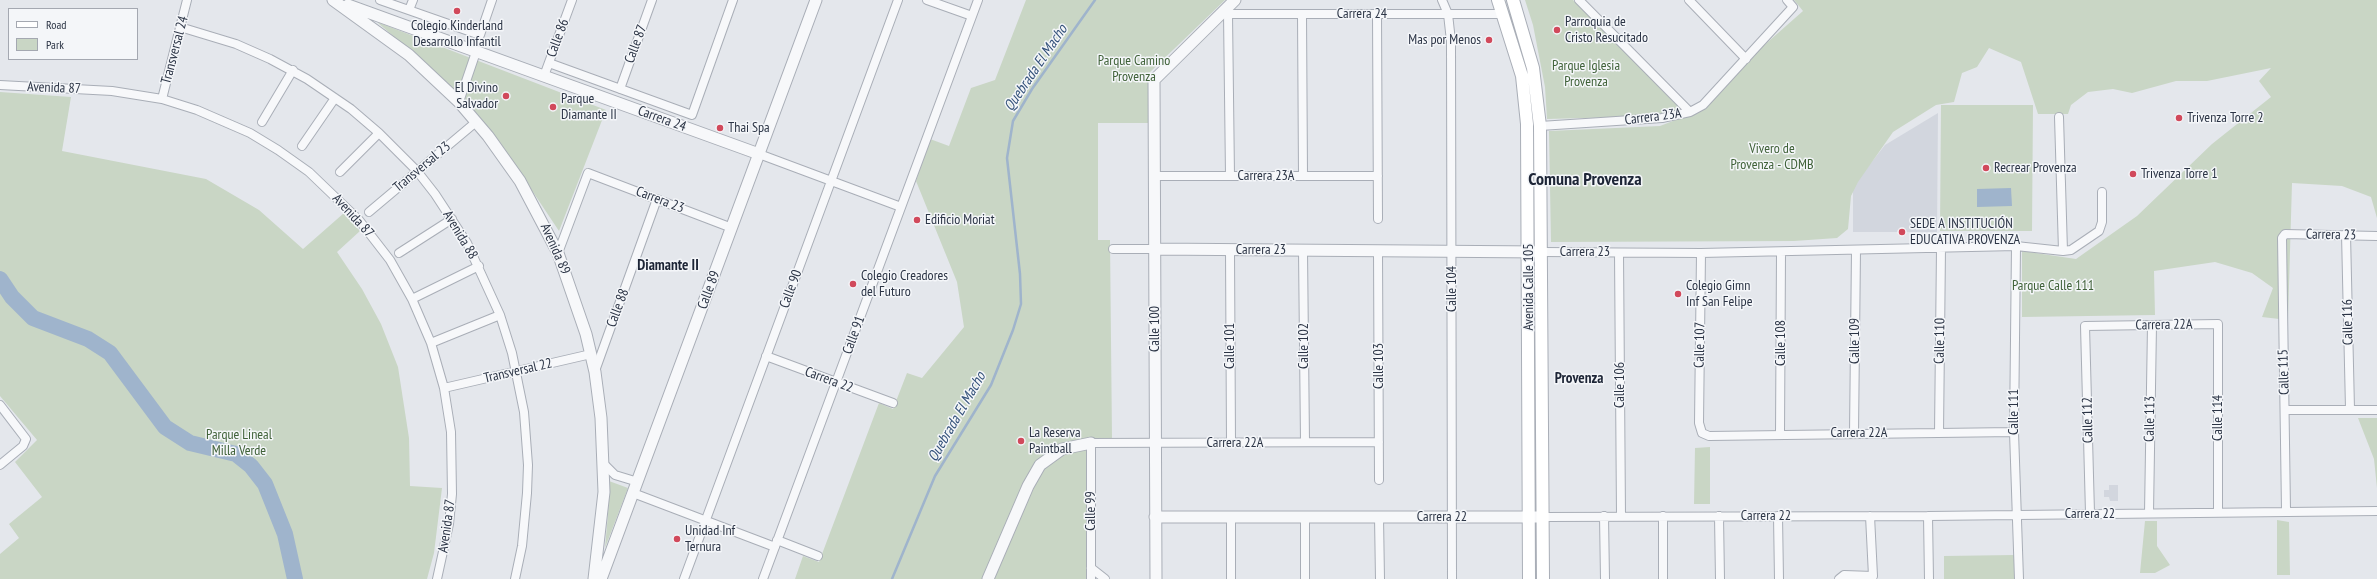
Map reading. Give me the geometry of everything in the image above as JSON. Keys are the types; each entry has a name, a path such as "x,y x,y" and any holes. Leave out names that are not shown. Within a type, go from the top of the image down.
{"main road":[{"name":"Avenida Calle 105","path":"1498,0 1517,55 1526,98 1529,252 1529,579"},
{"name":"Avenida Calle 105","path":"1513,0 1533,68 1540,126 1543,579"}],"street":[{"name":"Transversal 24","path":"162,99 187,0"},
{"name":"Carrera 24","path":"333,0 901,207"},
{"name":"Avenida 89","path":"333,0 372,26 409,55 459,102 476,122 520,181 558,253 578,306 591,354 602,418 604,464 602,520 594,579"},
{"path":"380,0 480,35 492,0"},
{"path":"409,10 413,0"},
{"name":"Calle 86","path":"544,76 572,0"},
{"name":"Calle 87","path":"620,89 652,0"},
{"path":"549,63 692,115 733,0"},
{"name":"Calle 89","path":"601,579 816,0"},
{"name":"Calle 90","path":"684,579 898,0"},
{"path":"927,0 972,16"},
{"name":"Calle 91","path":"763,579 978,0"},
{"path":"1230,176 1224,14 1235,0"},
{"name":"Calle 104","path":"1442,0 1448,14 1451,41 1452,579"},
{"path":"1579,0 1690,112"},
{"path":"1689,0 1746,59"},
{"name":"Carrera 23A","path":"1540,126 1662,118 1690,112 1703,105 1793,7 1787,0"},
{"name":"Carrera 24","path":"1224,14 1503,14"},
{"name":"Calle 100","path":"1156,579 1154,80 1224,14"},
{"path":"1302,14 1302,176"},
{"path":"1377,14 1378,218"},
{"path":"372,26 371,20 377,16"},
{"name":"Avenida 88","path":"180,27 236,44 293,70 335,98 379,133 417,171 452,220 479,266 500,315 517,371 524,412 528,465 525,524 515,579"},
{"path":"459,102 476,52"},
{"path":"262,122 293,70"},
{"name":"Avenida 87","path":"0,86 92,89 162,99 197,110 250,132 309,172 342,202 367,229 390,260 412,299 431,343 444,388 451,432 452,494 450,524 437,579"},
{"path":"302,146 335,98"},
{"path":"2059,117 2063,251 2071,250 2099,231 2102,222 2102,192"},
{"name":"Transversal 23","path":"369,212 476,122"},
{"path":"340,172 379,133"},
{"name":"Carrera 23","path":"558,253 588,173 732,228"},
{"name":"Carrera 23A","path":"1154,176 1378,176"},
{"name":"Calle 88","path":"595,372 657,199"},
{"path":"399,253 452,220"},
{"name":"Carrera 23","path":"2285,234 2346,234 2377,236"},
{"name":"Calle 115","path":"2285,234 2282,238 2281,248 2286,510"},
{"name":"Calle 116","path":"2346,234 2350,409"},
{"name":"Carrera 23","path":"1154,249 1701,253 2016,246 2063,251"},
{"name":"Calle 111","path":"2016,246 2014,432 2019,579"},
{"name":"Calle 110","path":"1939,433 1941,248"},
{"path":"1113,249 1154,249"},
{"name":"Calle 101","path":"1230,250 1231,443"},
{"name":"Calle 102","path":"1303,250 1305,442"},
{"name":"Calle 109","path":"1854,433 1856,250"},
{"name":"Calle 103","path":"1378,251 1379,480"},
{"name":"Calle 108","path":"1780,434 1781,252"},
{"name":"Calle 106","path":"1620,253 1621,516"},
{"name":"Calle 107","path":"1701,253 1699,430 1703,434"},
{"path":"412,299 479,266"},
{"path":"431,343 500,315"},
{"name":"Calle 113","path":"2149,514 2152,324"},
{"name":"Carrera 22A","path":"2085,326 2218,324"},
{"name":"Calle 114","path":"2218,324 2218,512"},
{"name":"Calle 112","path":"2085,326 2090,514"},
{"name":"Transversal 22","path":"444,388 591,354"},
{"name":"Carrera 22","path":"766,356 893,403"},
{"path":"0,405 25,435 26,439 23,446 0,464"},
{"path":"2285,410 2377,410"},
{"name":"Carrera 22A","path":"1703,434 2014,432"},
{"name":"Carrera 22A","path":"1090,443 1379,442"},
{"path":"988,579 1028,486 1040,465 1062,449 1075,444 1090,443"},
{"name":"Calle 99","path":"1090,443 1091,579"},
{"path":"604,464 615,475 638,482"},
{"path":"633,493 705,520 776,544 818,556"},
{"name":"Carrera 22","path":"1155,517 1928,516 2016,514 2149,514 2286,510 2377,511"},
{"path":"1604,516 1605,579"},
{"path":"1663,516 1663,579"},
{"path":"1718,516 1720,579"},
{"path":"1778,516 1779,579"},
{"path":"1839,579 1844,575 1873,577 1870,516"},
{"path":"1928,516 1929,579"},
{"path":"1231,517 1231,579"},
{"path":"1305,517 1305,579"},
{"path":"1379,517 1380,579"},
{"path":"1091,568 1105,579"}],"shaded area":[{"path":"1938,113 1937,232 1853,232 1853,186 1885,145"},
{"path":"2109,485 2118,485 2118,501 2110,501 2109,497 2104,497 2104,490 2109,490"}],"green space":[{"name":"Parque Camino Provenza","path":"1026,0 1225,0 1148,74 1148,123 1098,123 1098,240 1110,240 1112,439 1086,439 1086,579 795,579 803,556 819,562 879,403 893,409 907,373 922,378 964,327 957,282 916,181 930,139 949,146 971,88 995,80"},
{"name":"Parque Iglesia Provenza","path":"1525,0 1573,0 1684,111 1660,116 1547,119 1545,87 1533,25"},
{"path":"1794,0 2377,0 2377,218 2371,197 2342,186 2292,183 2288,320 2262,317 2273,288 2252,273 2215,262 2154,271 2155,315 2022,317 2022,251 2076,259 2137,216 2212,144 2271,97 2259,81 2271,68 2207,81 2176,81 2132,93 2113,89 2088,92 2071,105 2068,114 2038,114 2021,62 1989,48 1977,67 1962,73 1954,102 1936,105 1893,132 1858,182 1851,196 1848,229 1837,238 1794,241 1551,242 1549,131 1660,126 1701,110 1753,55 1803,11"},
{"name":"Parque Diamante II","path":"377,22 606,110 559,231 499,141 473,110 446,82"},
{"name":"Parque Lineal Milla Verde","path":"0,92 71,97 62,151 206,179 259,210 303,249 344,213 360,231 337,252 362,289 381,324 398,367 409,438 410,486 442,488 434,553 427,579 0,579 0,554 19,538 9,524 42,497 15,462 37,440 0,396"},
{"name":"Recrear Provenza","path":"1941,105 2033,105 2032,231 1940,231"},
{"path":"2358,418 2377,418 2377,488 2374,459"},
{"path":"1710,447 1710,504 1694,504 1695,448"},
{"path":"609,481 628,488 605,548 608,514"},
{"path":"2277,520 2289,522 2290,575 2277,575"},
{"path":"2145,521 2157,521 2157,546 2170,565 2155,573 2140,573"},
{"path":"2014,555 2015,579 1944,579 1944,556"}],"water":[{"name":"Recrear Provenza","path":"2011,188 2012,206 1977,207 1977,189"}],"waterway":[{"name":"Quebrada El Macho","path":"892,579 935,476 991,385 1013,330 1021,304 1020,274 1007,158 1013,121 1032,89 1095,0"},
{"path":"0,279 12,297 33,318 88,339 110,353 165,427 190,443 236,454 251,466 265,484 285,534 295,579"}],"place":[{"name":"Colegio Kinderland Desarrollo Infantil","path":"457,11"},
{"name":"Parroquia de Cristo Resucitado","path":"1557,30"},
{"name":"Mas por Menos","path":"1489,40"},
{"name":"El Divino Salvador","path":"506,96"},
{"name":"Parque Diamante II","path":"553,107"},
{"name":"Trivenza Torre 2","path":"2179,118"},
{"name":"Thai Spa","path":"720,128"},
{"name":"Recrear Provenza","path":"1986,168"},
{"name":"Trivenza Torre 1","path":"2133,174"},
{"name":"Edificio Moriat","path":"917,220"},
{"name":"SEDE A INSTITUCIÓN EDUCATIVA PROVENZA","path":"1902,232"},
{"name":"Colegio Creadores del Futuro","path":"853,284"},
{"name":"Colegio Gimn Inf San Felipe","path":"1678,294"},
{"name":"La Reserva Paintball","path":"1021,441"},
{"name":"Unidad Inf Ternura","path":"677,539"}],"district":[{"name":"Comuna Provenza","path":"1585,180"},
{"name":"Diamante II","path":"668,266"},
{"name":"Provenza","path":"1579,379"}],"park label":[{"name":"Vivero de Provenza - CDMB","path":"1772,158"},
{"name":"Parque Calle 111","path":"2053,286"}]}
